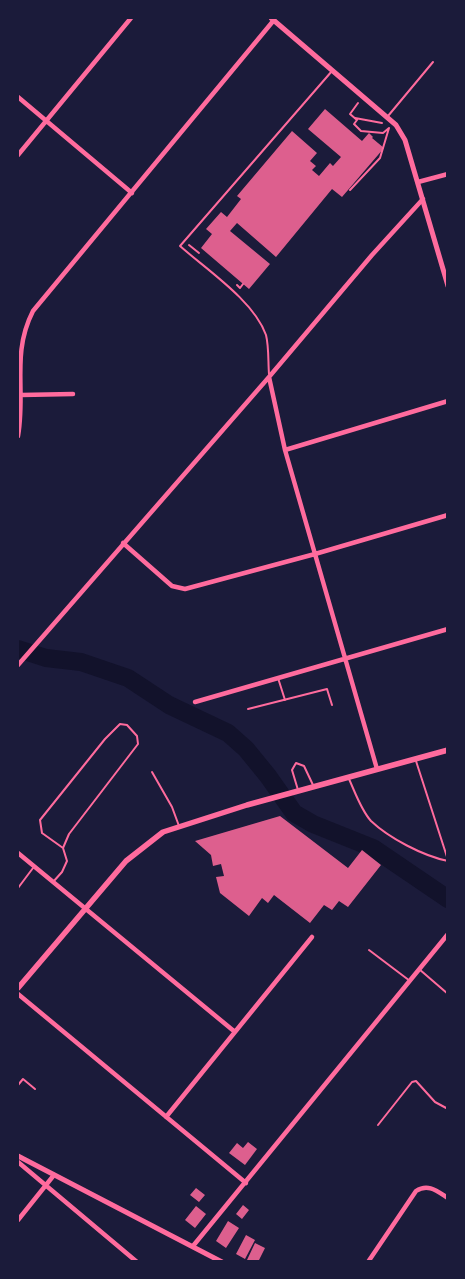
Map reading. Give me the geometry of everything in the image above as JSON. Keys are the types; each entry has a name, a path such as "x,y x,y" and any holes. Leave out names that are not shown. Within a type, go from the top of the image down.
{"main road":[{"path":"18,988 126,861 163,832 247,805 448,750"}],"street":[{"path":"18,155 131,18"},
{"path":"18,436 21,417 20,352 22,340 33,311 132,193 272,19 387,118 405,140 448,286"},
{"path":"18,97 132,193"},
{"path":"418,182 448,174"},
{"path":"18,665 422,198"},
{"path":"269,377 285,450 376,769"},
{"path":"21,394 73,394"},
{"path":"285,450 448,401"},
{"path":"122,543 172,586 185,589 315,554 448,515"},
{"path":"195,702 448,629"},
{"path":"18,853 235,1032"},
{"path":"193,1246 448,934"},
{"path":"166,1117 312,937"},
{"path":"18,994 246,1183"},
{"path":"18,1156 222,1262"},
{"path":"18,1162 137,1262"},
{"path":"18,1220 54,1175"},
{"path":"368,1262 416,1191 420,1188 432,1188 448,1198"}],"lane":[{"path":"387,118 433,62"},
{"path":"269,377 266,337 258,318 243,300 180,246 332,71"},
{"path":"278,678 285,700"},
{"path":"248,710 327,689 332,705"},
{"path":"53,882 62,872 67,861 63,848 42,833 40,820 105,739 120,724 127,725 136,736 138,744 69,834 63,848"},
{"path":"348,776 370,820 386,833 432,858 448,860 415,759"},
{"path":"298,792 292,770 296,763 304,766 312,788"},
{"path":"152,772 172,808 179,826"},
{"path":"18,888 34,867"},
{"path":"369,950 410,981"},
{"path":"419,970 448,994"},
{"path":"18,1085 22,1079 35,1089"},
{"path":"378,1125 412,1082 416,1081 436,1102 448,1109"}],"path":[{"path":"363,98 350,114 357,120 354,124 361,131 383,134 393,125"},
{"path":"354,118 393,125"},
{"path":"350,190 380,158 389,128"},
{"path":"188,244 203,257"},
{"path":"232,282 240,288 243,284"}],"building":[{"path":"325,109 362,141 369,133 384,148 342,197 332,189 276,257 237,223 230,231 270,264 249,289 201,248 212,234 206,229 221,212 227,217 241,199 237,196 292,131 317,153 310,161 316,166 312,170 319,176 330,163 333,166 341,157 308,129"},
{"path":"280,816 348,868 362,850 381,865 348,907 339,901 332,910 324,905 310,923 274,895 268,903 262,898 249,916 220,893 216,877 224,876 221,864 213,866 211,855 195,841"},
{"path":"248,1142 257,1149 245,1165 229,1153 237,1143 243,1148"},
{"path":"196,1188 205,1195 199,1202 190,1195"},
{"path":"243,1205 249,1210 242,1219 236,1214"},
{"path":"196,1206 206,1214 195,1228 185,1220"},
{"path":"228,1221 239,1228 226,1248 216,1241"},
{"path":"246,1235 255,1240 245,1259 236,1254"},
{"path":"255,1243 265,1248 258,1262 250,1262 247,1260"}],"waterway":[{"path":"18,649 46,658 81,662 128,678 169,705 228,733 246,749 294,813 313,824 373,848 448,899"}]}
